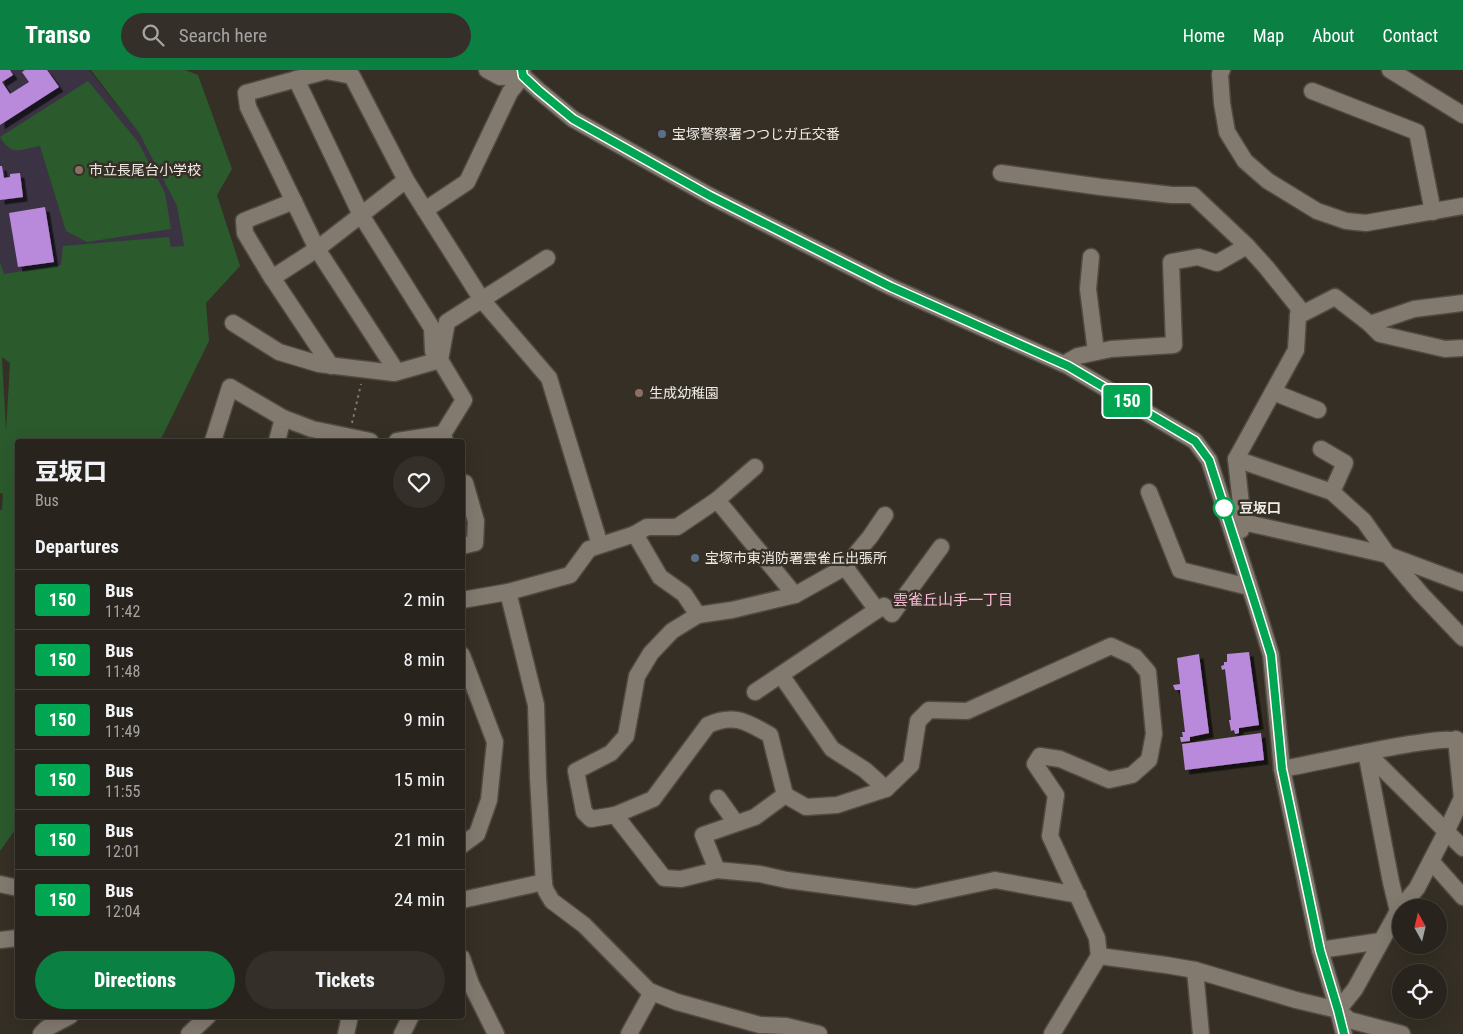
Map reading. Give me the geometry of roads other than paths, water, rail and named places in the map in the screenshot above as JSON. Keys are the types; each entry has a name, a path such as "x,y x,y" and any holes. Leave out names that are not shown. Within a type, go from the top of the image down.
{"street":[{"path":"487,70 500,77 522,73"},
{"path":"1222,70 1220,74 1222,103 1228,132 1245,161 1268,181 1318,211 1346,221 1366,223 1463,206"},
{"path":"1390,70 1463,115"},
{"path":"397,372 317,249 248,107 246,93 326,71 353,73 406,180 482,300 549,378 600,545"},
{"path":"425,210 467,182 510,92 522,73"},
{"path":"522,73 538,90 573,119 710,196 891,287 1064,364 1195,441 1209,460 1271,655 1282,769 1320,950 1344,1034"},
{"path":"296,79 361,215 432,328 433,351 464,400 444,438 428,439"},
{"path":"1312,91 1417,132 1433,212"},
{"path":"1001,173 1172,195 1193,194 1266,267 1299,308 1296,350 1236,459 1243,522 1237,548"},
{"path":"272,278 317,249 406,180"},
{"path":"294,201 244,221 245,233 330,366"},
{"path":"1064,364 1078,356 1111,349 1174,345 1171,262 1198,257 1217,263 1246,246"},
{"path":"1091,257 1088,289 1096,352"},
{"path":"440,360 447,322 547,258"},
{"path":"1298,316 1335,297 1380,334 1445,349 1463,348"},
{"path":"1370,324 1414,309 1463,303"},
{"path":"234,323 279,352 330,366 394,373 440,360"},
{"path":"214,439 230,387 283,418 312,429 361,439"},
{"path":"1273,392 1318,410"},
{"path":"278,439 283,418"},
{"path":"1320,449 1345,463 1332,492"},
{"path":"1236,459 1332,492 1364,522 1388,555 1421,594 1463,638"},
{"path":"465,599 508,592 570,575 589,549 635,534 647,527 677,527 717,500 755,467"},
{"path":"465,483 476,521 475,543 465,545"},
{"path":"1149,492 1180,570 1249,587"},
{"path":"717,500 796,596"},
{"path":"885,515 870,537 845,567 796,596 732,610 698,615 672,631 652,653 637,676 626,736 611,753 576,771 584,812 591,819 615,815 653,799 708,725 720,719 746,721 770,735 785,795 806,807 837,805 886,789 911,765 918,721 929,710 967,711 1111,646 1135,657 1148,672 1154,734 1149,760 1132,776 1109,780 1060,759 1040,756 1036,764 1056,795 1050,836 1097,938 1099,956 1052,1034"},
{"path":"1243,522 1388,555 1463,583"},
{"path":"635,534 660,577 684,594 698,615"},
{"path":"755,692 884,606 892,614 941,547"},
{"path":"845,567 877,610"},
{"path":"508,592 536,705 544,882 546,892 552,901 584,925 649,991 678,1002 760,1025 786,1026 819,1034"},
{"path":"465,663 495,742 489,800 476,834 465,843"},
{"path":"781,675 832,750 865,770 886,789"},
{"path":"1282,769 1366,752 1434,741 1459,740 1462,798 1417,888 1408,899"},
{"path":"1366,752 1463,848"},
{"path":"1366,752 1396,899"},
{"path":"717,870 703,835 754,817 785,795"},
{"path":"718,798 736,823"},
{"path":"615,815 664,878 681,879 717,870 760,874 787,880 915,897 995,880 1078,895"},
{"path":"1431,861 1463,897"},
{"path":"465,899 544,882"},
{"path":"0,884 15,887"},
{"path":"1338,1010 1355,989 1392,922"},
{"path":"0,940 15,938"},
{"path":"1320,950 1381,941"},
{"path":"1099,956 1195,970 1296,1000 1338,1010 1349,1020 1402,1034"},
{"path":"1195,970 1201,1034"},
{"path":"467,986 496,1034"},
{"path":"629,1034 652,992"},
{"path":"41,1034 47,1028 64,1019"},
{"path":"189,1034 205,1019"},
{"path":"336,1034 337,1019"},
{"path":"346,1034 349,1019"},
{"path":"402,1034 409,1019"}],"place":[{"name":"宝塚警察署つつじガ丘交番","path":"662,134"},
{"name":"市立長尾台小学校","path":"79,170"},
{"name":"生成幼稚園","path":"639,393"},
{"name":"豆坂口","path":"1224,508"},
{"name":"宝塚市東消防署雲雀丘出張所","path":"695,558"}],"district":[{"name":"雲雀丘山手一丁目","path":"953,600"}]}
